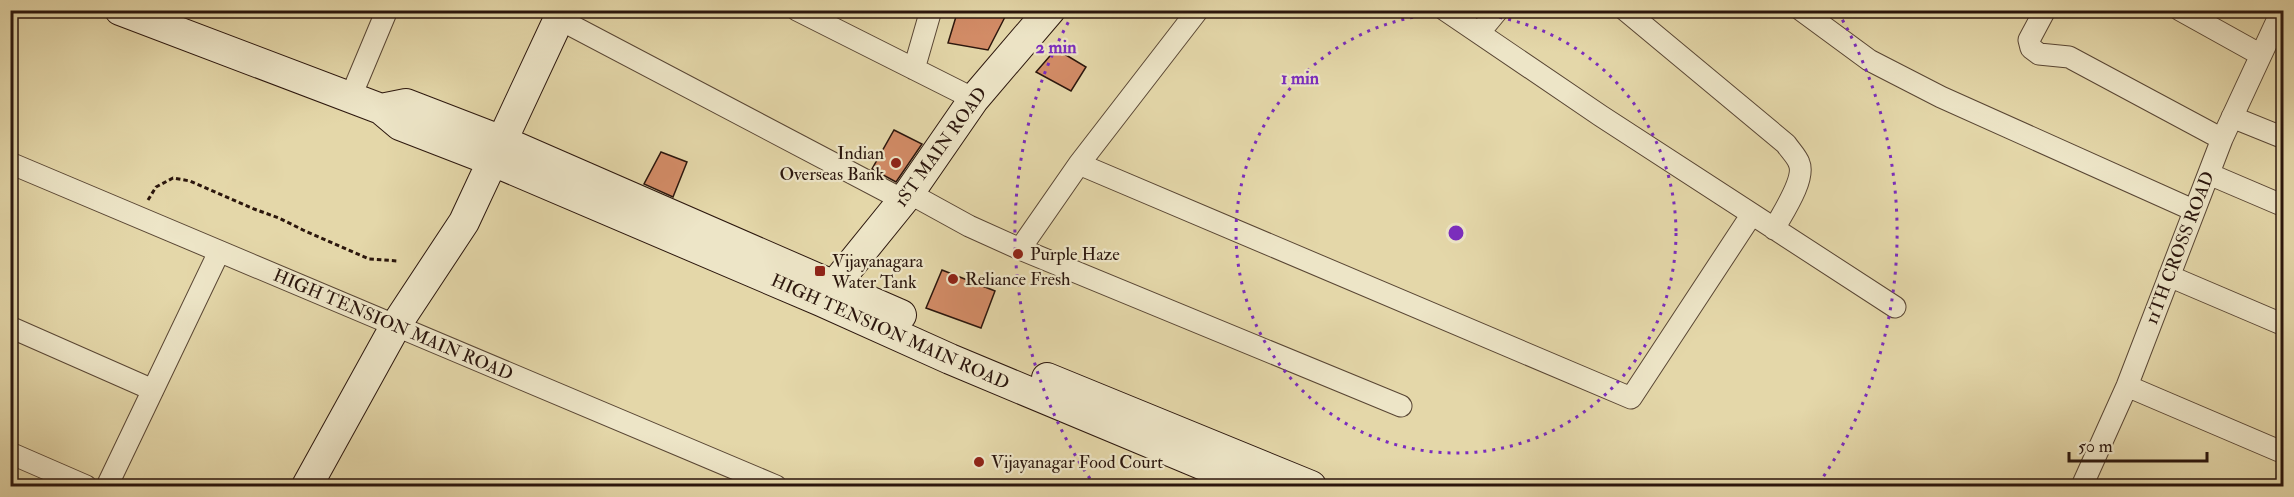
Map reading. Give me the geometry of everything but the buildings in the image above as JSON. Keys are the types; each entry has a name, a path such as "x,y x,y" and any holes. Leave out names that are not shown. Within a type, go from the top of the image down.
{"main road":[{"path":"120,10 351,96 381,109 400,125 497,151 827,292 957,340 1311,486"},
{"name":"1ST MAIN ROAD","path":"827,292 906,197 974,99 1050,10"},
{"path":"306,486 396,325 464,222 561,15"},
{"name":"HIGH TENSION MAIN ROAD","path":"827,292 950,359 1254,486"}],"street":[{"path":"351,96 387,10"},
{"path":"796,10 826,17 914,69 974,99"},
{"path":"914,69 931,10"},
{"path":"1020,249 1079,164 1198,10"},
{"path":"1445,10 1895,307"},
{"path":"1479,33 1498,10"},
{"path":"1625,10 1786,144 1800,164 1801,174 1798,183 1774,229"},
{"path":"1802,10 1869,60 1941,97 2193,210"},
{"path":"2045,10 2029,39 2031,48 2039,54 2069,57 2222,139"},
{"path":"2180,10 2260,55"},
{"name":"11TH CROSS ROAD","path":"2082,486 2127,386 2222,139 2260,55 2282,13"},
{"path":"561,15 906,197 1020,249 1401,406"},
{"path":"2232,117 2283,138"},
{"name":"HIGH TENSION MAIN ROAD","path":"10,163 776,486"},
{"path":"1079,164 1631,398 1752,214"},
{"path":"2209,174 2283,206"},
{"path":"107,486 219,252"},
{"path":"2169,276 2283,325"},
{"path":"10,327 153,390"},
{"path":"2127,386 2283,453"},
{"path":"10,453 86,486"}],"path":[{"path":"138,218 156,187 173,178 182,179 279,218 369,259 398,261"}],"place":[{"name":"Indian Overseas Bank","path":"896,163"},
{"name":"Purple Haze","path":"1018,254"},
{"name":"Vijayanagara Water Tank","path":"820,271"},
{"name":"Reliance Fresh","path":"953,279"},
{"name":"Vijayanagar Food Court","path":"979,462"}]}
